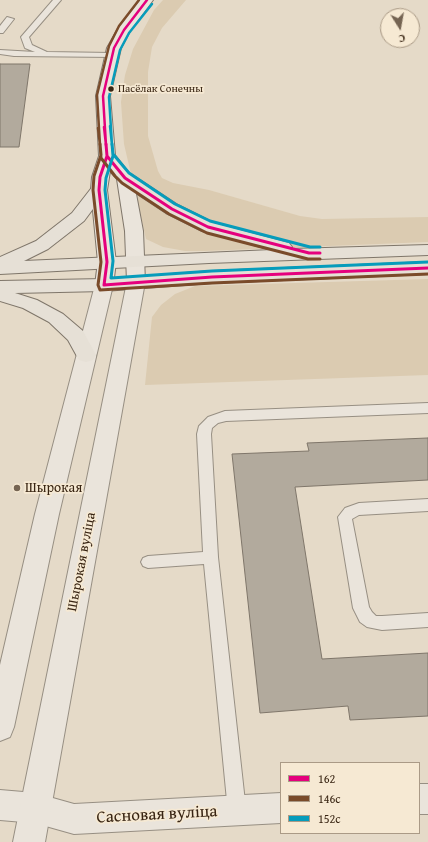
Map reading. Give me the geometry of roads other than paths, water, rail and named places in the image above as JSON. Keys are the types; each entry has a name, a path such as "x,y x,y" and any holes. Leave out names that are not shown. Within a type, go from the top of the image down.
{"main road":[{"path":"125,178 172,209 208,227 309,253"},
{"path":"0,262 14,259 42,245 64,229 78,217 99,190"},
{"path":"0,268 136,260 428,250"},
{"path":"0,287 104,285 212,277 428,268"},
{"path":"0,294 30,304 56,318 76,336 86,355"}],"street":[{"path":"0,727 47,514 104,285 107,262 99,190 100,177 107,156 104,130 103,96 112,55 124,30 147,0"},
{"path":"107,156 125,178"},
{"name":"Шырокая вуліца","path":"29,842 136,282 134,231 125,178"},
{"name":"Сасновая вуліца","path":"0,805 35,808 74,819 280,808"}],"lane":[{"path":"0,51 11,48 25,37 57,0"},
{"path":"0,18 10,19 0,31"},
{"path":"25,37 28,46 46,53"},
{"path":"0,51 14,54 46,53 112,55"},
{"path":"237,811 211,557 204,434 206,426 212,420 224,416 428,408"},
{"path":"428,505 358,510 350,512 345,517 361,608 366,617 373,622 382,623 428,620"},
{"path":"148,562 211,557"}],"place":[{"name":"Пасёлак Сонечны","path":"111,89"},
{"name":"Шырокая","path":"17,488"}]}
